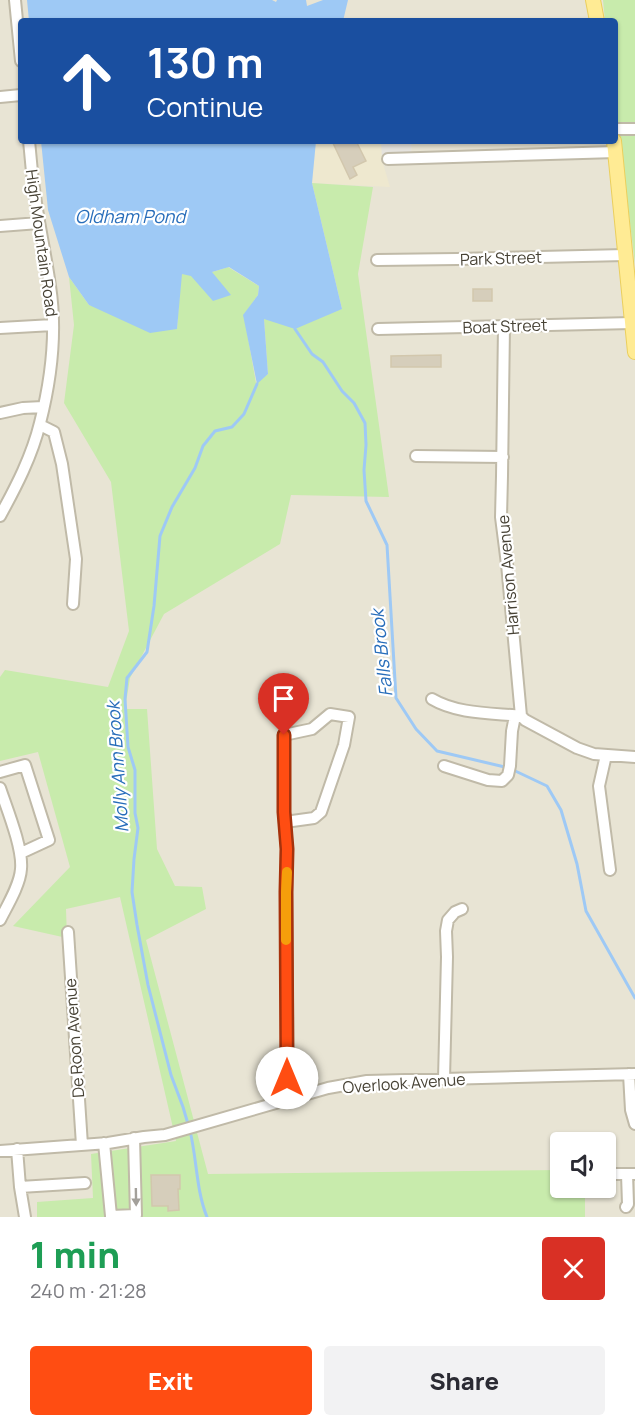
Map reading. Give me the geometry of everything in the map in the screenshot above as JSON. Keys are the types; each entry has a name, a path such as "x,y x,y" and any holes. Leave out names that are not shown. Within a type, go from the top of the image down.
{"main road":[{"path":"593,0 596,18"},
{"path":"615,147 635,352"}],"street":[{"path":"15,0 18,30"},
{"path":"0,98 18,95"},
{"path":"618,129 635,129"},
{"name":"High Mountain Road","path":"0,516 20,477 39,425 47,387 53,325 51,287 34,194 29,144"},
{"path":"388,159 615,147"},
{"path":"0,226 39,223"},
{"name":"Park Street","path":"377,260 625,255"},
{"name":"Boat Street","path":"378,329 632,323"},
{"path":"0,328 53,325"},
{"name":"Harrison Avenue","path":"444,766 488,780 502,781 509,770 512,731 518,716 507,564 501,531 504,326"},
{"path":"0,413 43,407"},
{"path":"39,425 54,432 62,464 75,559 73,604"},
{"path":"416,456 503,457"},
{"path":"432,699 452,708 518,716 577,748 594,754 635,757"},
{"path":"285,822 314,818 321,812 344,745 349,717 330,714 312,729 284,735 288,1100"},
{"path":"606,755 599,786 610,870"},
{"path":"0,772 25,765 49,840 21,853"},
{"path":"0,788 3,808 21,853 21,871 0,920"},
{"path":"444,1079 446,931 448,920 455,912 462,909"},
{"name":"De Roon Avenue","path":"68,932 82,1145"},
{"path":"632,1074 631,1110 635,1124"},
{"name":"Overlook Avenue","path":"0,1150 105,1143 165,1135 327,1088 367,1082 632,1074"},
{"path":"105,1143 111,1216 136,1215 134,1138"},
{"path":"17,1149 25,1217"},
{"path":"626,1207 631,1174"},
{"path":"20,1187 85,1183"}],"shaded area":[{"path":"0,0 635,0 635,1217 0,1217"},
{"path":"316,144 411,144 412,158 382,160 390,187 312,183"},
{"path":"381,144 411,144 412,158 382,159"}],"green space":[{"path":"603,0 635,0 635,264 618,125 618,18 605,18"},
{"path":"312,183 373,187 358,274 389,497 291,495 280,544 164,614 130,678 125,709 147,709 157,849 175,886 202,887 206,909 146,940 208,1174 550,1170 550,1198 585,1198 585,1217 37,1217 37,1202 93,1198 91,1154 176,1141 120,897 66,909 67,938 13,926 70,867 38,752 0,761 0,677 5,670 108,687 129,631 111,482 64,403 74,325 69,277 89,305 177,329 181,273 199,275 228,267 259,286 258,295 244,315 256,383 268,374 264,319 342,309"}],"water":[{"path":"27,0 272,0 276,2 277,0 306,0 307,6 323,0 348,0 344,18 29,18"},
{"name":"Oldham Pond","path":"41,144 316,144 312,183 342,309 295,329 264,319 268,374 257,384 243,315 258,295 259,286 229,267 212,272 231,295 213,301 191,276 182,274 177,329 150,333 89,305 69,277 48,210"}],"building":[{"path":"333,144 358,144 366,161 353,167 357,175 350,179"},
{"path":"473,289 492,289 492,301 473,301"},
{"path":"441,355 441,367 391,367 391,356"},
{"path":"151,1175 180,1175 179,1210 168,1211 168,1206 152,1206"}],"waterway":[{"name":"Falls Brook","path":"295,329 312,354 323,362 342,391 354,403 365,423 366,501 387,545 396,698 416,729 437,751 509,768 547,786 561,810 577,864 586,911 635,998"},
{"name":"Molly Ann Brook","path":"188,1124 171,1075 148,985 132,892 138,828 135,813 135,770 128,747 125,699 127,678 147,652 154,606 160,536 172,507 195,468 203,446 215,431 232,427 244,414 257,384"},
{"name":"Molly Ann Brook","path":"190,1131 203,1207 207,1217"}],"slow traffic":[{"path":"286,940 287,872"}],"route":[{"path":"284,735 284,812 287,849 287,1078"}]}
